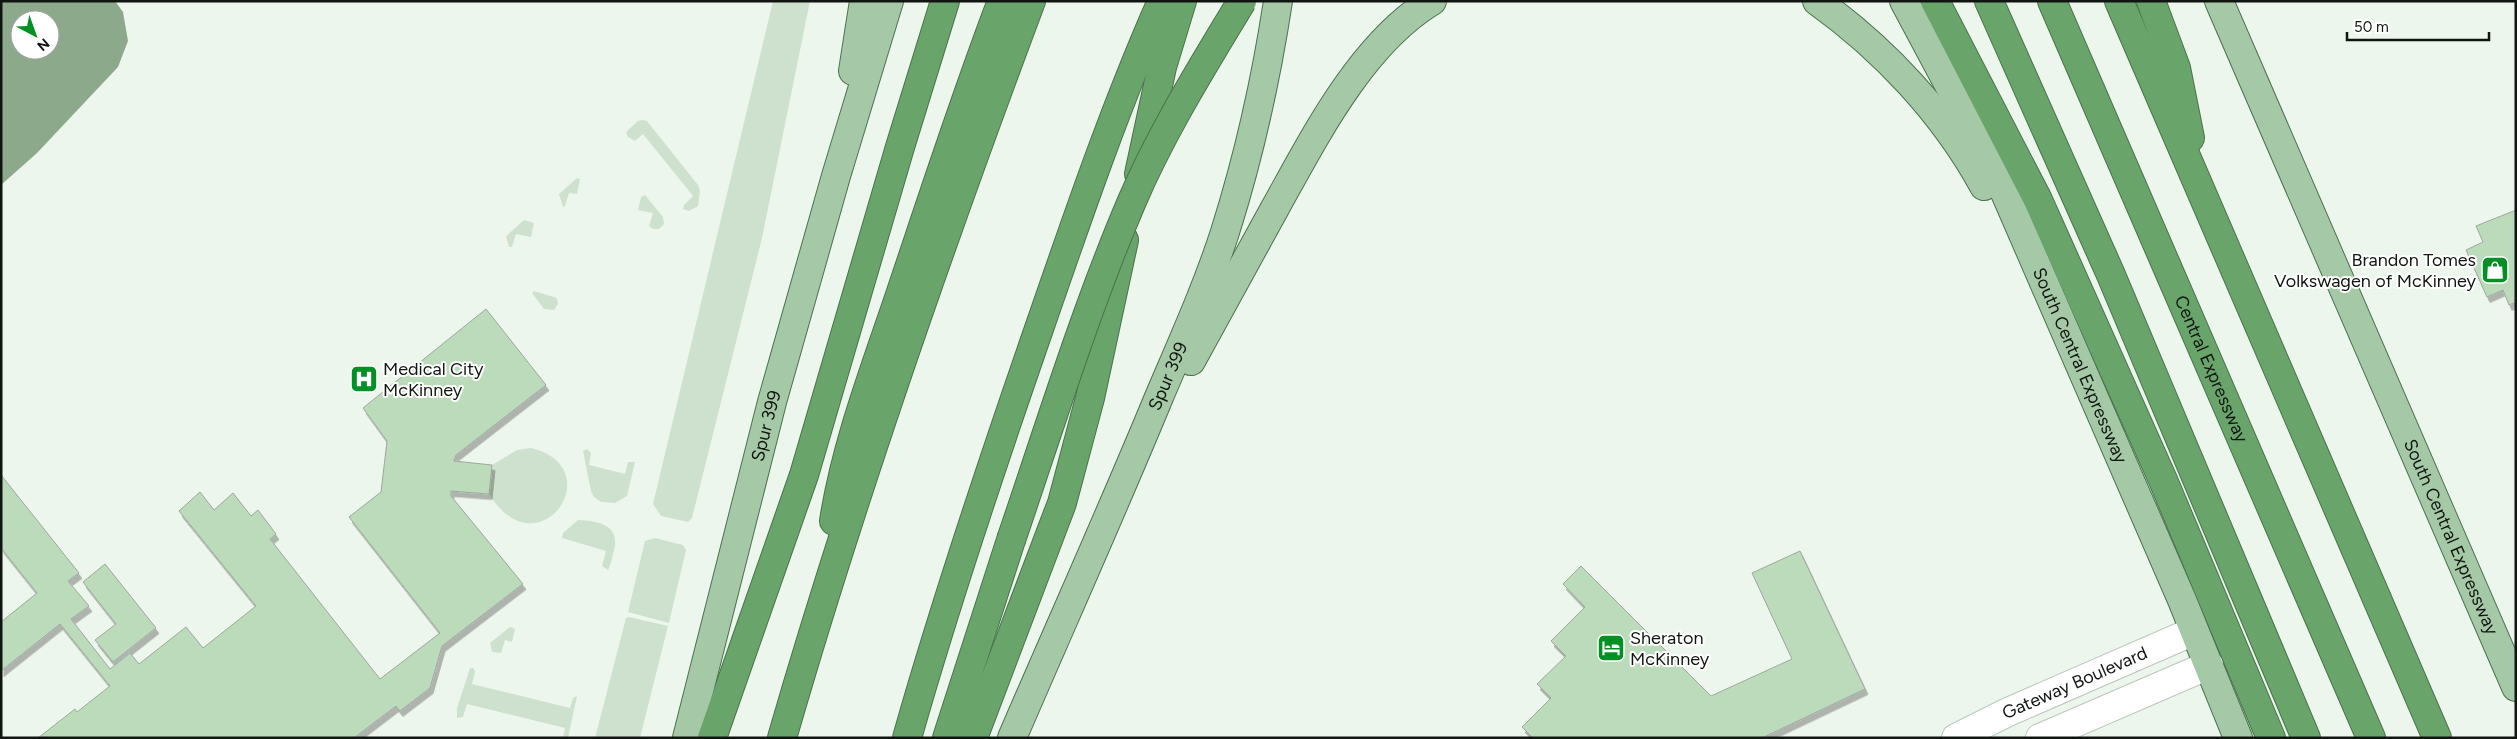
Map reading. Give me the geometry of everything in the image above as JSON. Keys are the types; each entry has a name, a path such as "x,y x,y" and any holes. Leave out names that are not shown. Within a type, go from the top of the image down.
{"highway":[{"path":"712,738 804,475 900,146 945,1"},
{"path":"822,599 841,479 874,371 970,84 1002,1"},
{"path":"782,738 822,599 948,225 1031,1"},
{"path":"947,738 1090,306 1133,199 1165,132 1242,1"},
{"path":"1935,1 2042,209 2163,480 2271,738"},
{"path":"1989,1 2111,275 2306,738"},
{"name":"Central Expressway","path":"2052,1 2371,738"},
{"path":"2119,1 2437,738"},
{"path":"2151,1 2176,68 2200,191"},
{"path":"908,738 930,656 1018,387 1093,175 1168,3"},
{"path":"973,738 1046,551 1076,456 1162,67 1168,3"}],"main road":[{"path":"836,176 864,1"},
{"name":"Spur 399","path":"687,738 772,402 836,176 889,1"},
{"name":"Spur 399","path":"1012,738 1132,462 1200,300 1224,234 1247,158 1268,62 1278,1"},
{"path":"1132,462 1190,363 1312,142 1350,82 1382,43 1432,1"},
{"path":"1817,1 1838,16 1880,52 1918,92 1974,168 2001,218 2032,250"},
{"name":"South Central Expressway","path":"1904,1 1999,179 2032,250 2209,665 2238,738"},
{"name":"South Central Expressway","path":"2219,1 2516,687"}],"street":[{"name":"Gateway Boulevard","path":"1956,738 2008,712 2194,631"},
{"name":"Gateway Boulevard","path":"2040,738 2209,665"}],"shaded area":[{"path":"1,1 115,1 123,12 128,41 118,67 37,153 1,185"},
{"path":"773,1 810,1 762,238 692,518 688,522 661,516 653,504"},
{"path":"638,121 647,121 698,185 700,191 698,206 689,211 683,209 684,205 693,196 643,134 635,141 628,137 626,132"},
{"path":"577,178 580,179 577,194 569,193 563,207 559,194"},
{"path":"645,195 663,217 664,224 659,229 653,229 649,226 653,213 638,210 641,197"},
{"path":"524,220 534,223 531,237 516,234 512,247 509,247 506,236"},
{"path":"534,291 557,298 558,304 554,310 544,309 532,293"},
{"path":"531,448 555,459 566,474 566,492 559,508 546,520 528,523 508,516 489,494 492,465 517,450"},
{"path":"587,449 591,453 589,465 625,474 628,462 635,462 627,496 615,503 601,502 594,497 591,491 583,451"},
{"path":"578,520 601,523 611,530 614,535 614,551 608,570 602,566 606,551 562,538 563,533"},
{"path":"655,538 683,545 686,550 669,623 628,612 645,541"},
{"path":"629,617 668,626 640,738 595,738 626,618"},
{"path":"510,627 515,629 512,642 505,640 501,653 492,652 490,643"},
{"path":"470,668 473,668 475,671 472,684 570,708 573,698 577,696 568,738 563,738 565,728 467,704 463,717 457,718 457,708"}],"building":[{"name":"Brandon Tomes Volkswagen of McKinney","path":"2516,210 2516,302 2509,305 2503,290 2487,297 2466,250 2483,242 2476,226"},
{"path":"486,309 546,385 456,455 454,461 492,465 489,494 451,491 451,496 523,584 442,646 430,688 400,711 396,706 354,738 38,738 75,709 77,712 110,686 60,624 1,671 1,622 37,593 1,548 1,475 79,573 68,581 89,606 71,619 110,669 130,653 139,664 186,627 203,648 256,606 179,511 200,492 214,510 233,493 251,516 258,510 276,534 270,539 380,679 440,633 349,517 381,492 387,441 363,408"},
{"name":"Sheraton McKinney","path":"1800,551 1865,689 1762,738 1533,738 1522,727 1551,698 1537,684 1566,656 1551,641 1585,607 1563,584 1581,566 1711,696 1792,659 1752,573"},
{"path":"105,564 156,628 113,662 95,640 116,624 83,582"}],"place":[{"name":"Brandon Tomes Volkswagen of McKinney","path":"2495,270"},
{"name":"Medical City McKinney","path":"364,379"},
{"name":"Sheraton McKinney","path":"1611,648"}]}
